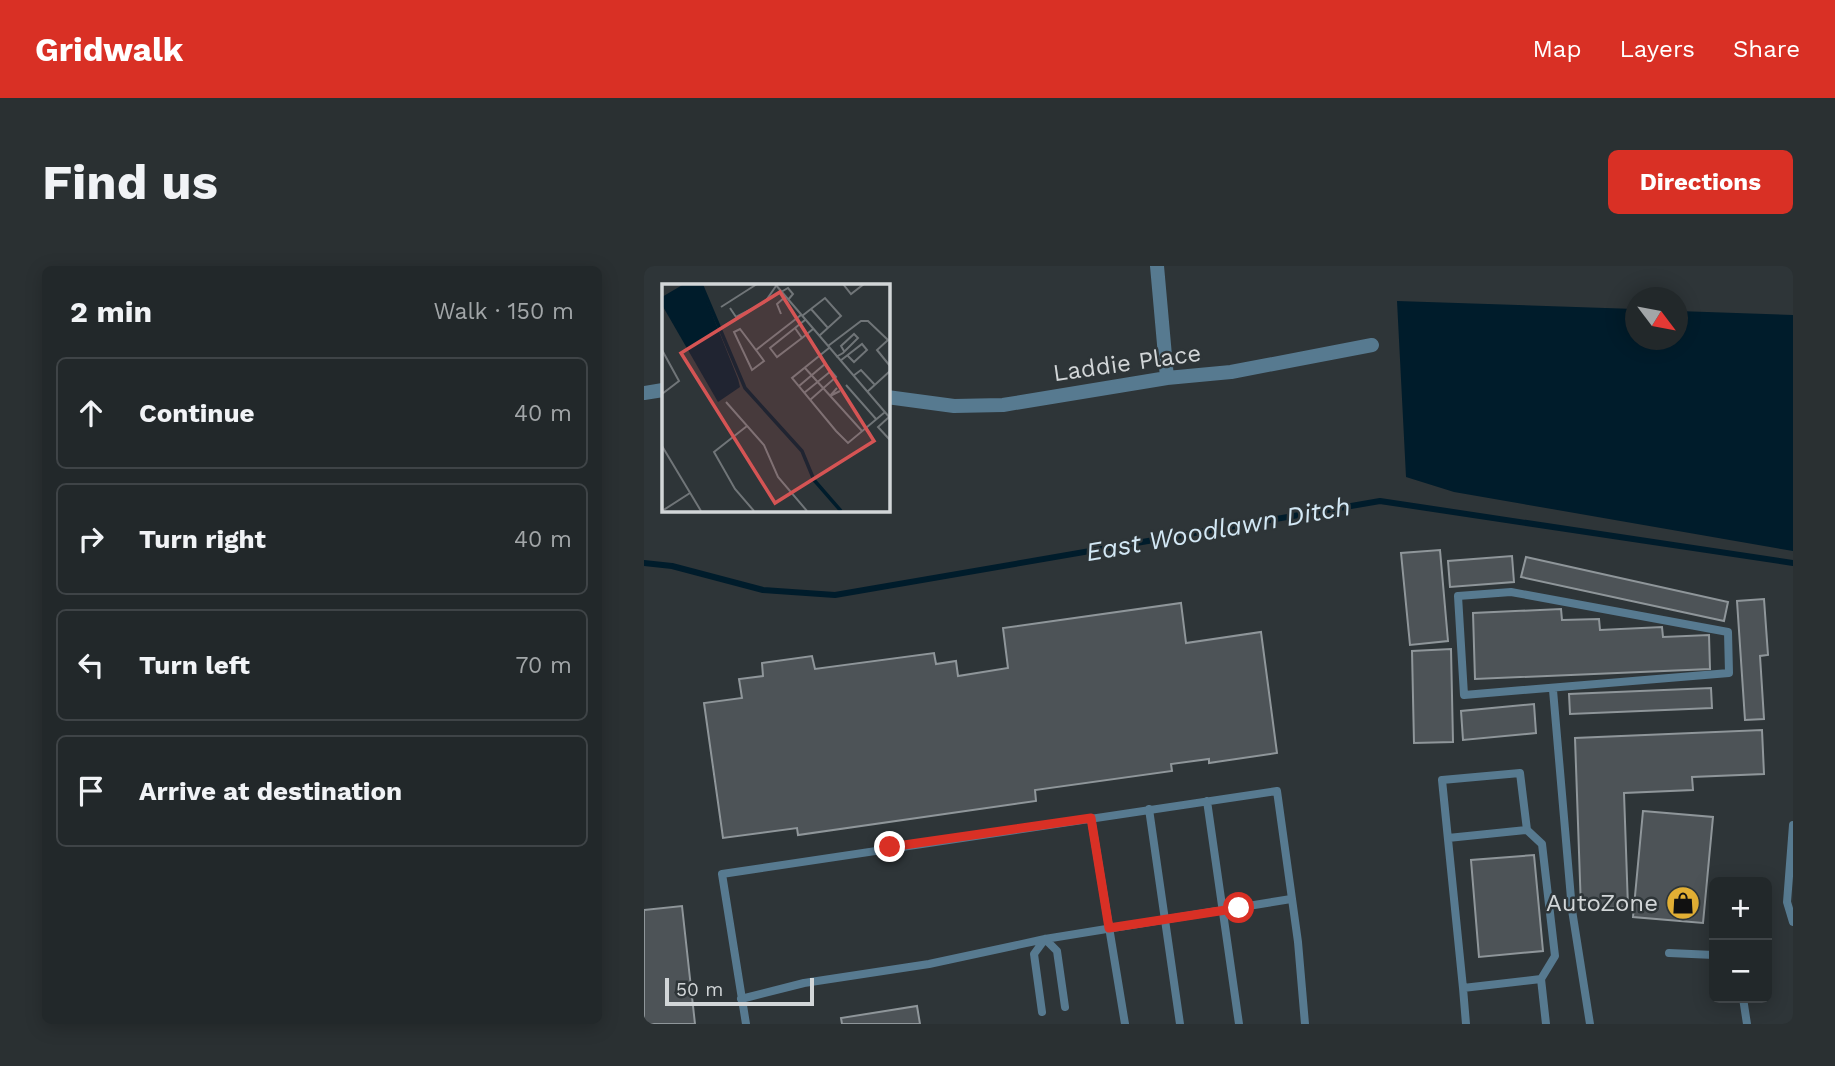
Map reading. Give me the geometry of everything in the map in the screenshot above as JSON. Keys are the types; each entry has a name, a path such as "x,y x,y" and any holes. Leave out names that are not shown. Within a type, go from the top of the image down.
{"street":[{"path":"1157,266 1167,378"},
{"name":"Laddie Place","path":"889,397 954,406 1003,405 1167,378 1231,372 1372,345"},
{"path":"644,393 662,390"}],"lane":[{"path":"1511,592 1728,632 1728,673 1553,690 1464,695 1458,596 1511,592"},
{"path":"1553,690 1572,910 1590,1024"},
{"path":"1466,1024 1442,780 1520,773 1527,830 1542,844 1555,956 1541,979 1546,1024"},
{"path":"746,1024 722,874 1278,791 1305,1024"},
{"path":"1206,801 1239,1024"},
{"path":"1149,809 1180,1024"},
{"path":"1091,818 1125,1024"},
{"path":"1793,825 1787,902 1793,922"},
{"path":"1448,838 1527,830"},
{"path":"741,999 804,983 929,964 1045,939 1291,899"},
{"path":"1045,939 1057,951 1065,1007"},
{"path":"1042,1012 1034,954 1045,939"},
{"path":"1669,953 1709,955"},
{"path":"1463,988 1541,979"},
{"path":"1744,1003 1747,1024"}],"water":[{"path":"1397,301 1625,309 1625,350 1688,350 1688,311 1793,315 1793,551 1454,492 1406,477"}],"building":[{"path":"1440,550 1448,641 1410,645 1401,553"},
{"path":"1512,556 1514,582 1450,587 1448,561"},
{"path":"1526,557 1728,602 1724,621 1521,577"},
{"path":"1764,599 1768,655 1760,656 1764,719 1745,720 1737,601"},
{"path":"1181,603 1186,643 1261,632 1277,753 1209,763 1209,759 1171,764 1172,771 1035,790 1036,801 798,835 797,828 723,838 704,703 742,698 739,679 763,676 762,663 812,656 815,669 934,653 936,664 956,661 958,676 1008,668 1003,628"},
{"path":"1561,609 1562,620 1599,619 1600,630 1662,627 1663,637 1709,635 1710,669 1475,679 1473,613"},
{"path":"1451,649 1453,742 1414,743 1412,651"},
{"path":"1711,688 1712,708 1570,714 1569,694"},
{"path":"1534,704 1536,733 1463,740 1461,711"},
{"path":"1762,730 1764,774 1692,777 1693,790 1624,793 1628,907 1581,909 1575,738"},
{"path":"1643,811 1713,817 1703,923 1633,917"},
{"path":"1534,855 1543,951 1479,957 1471,860"},
{"path":"682,906 695,1024 644,1024 644,910"},
{"path":"917,1006 920,1024 842,1024 841,1018"}],"waterway":[{"name":"East Woodlawn Ditch","path":"644,563 672,566 763,590 835,595 1380,501 1793,563"}],"place":[{"name":"AutoZone","path":"1683,903"}],"route":[{"path":"890,847 1091,818 1109,928 1239,908"}]}
